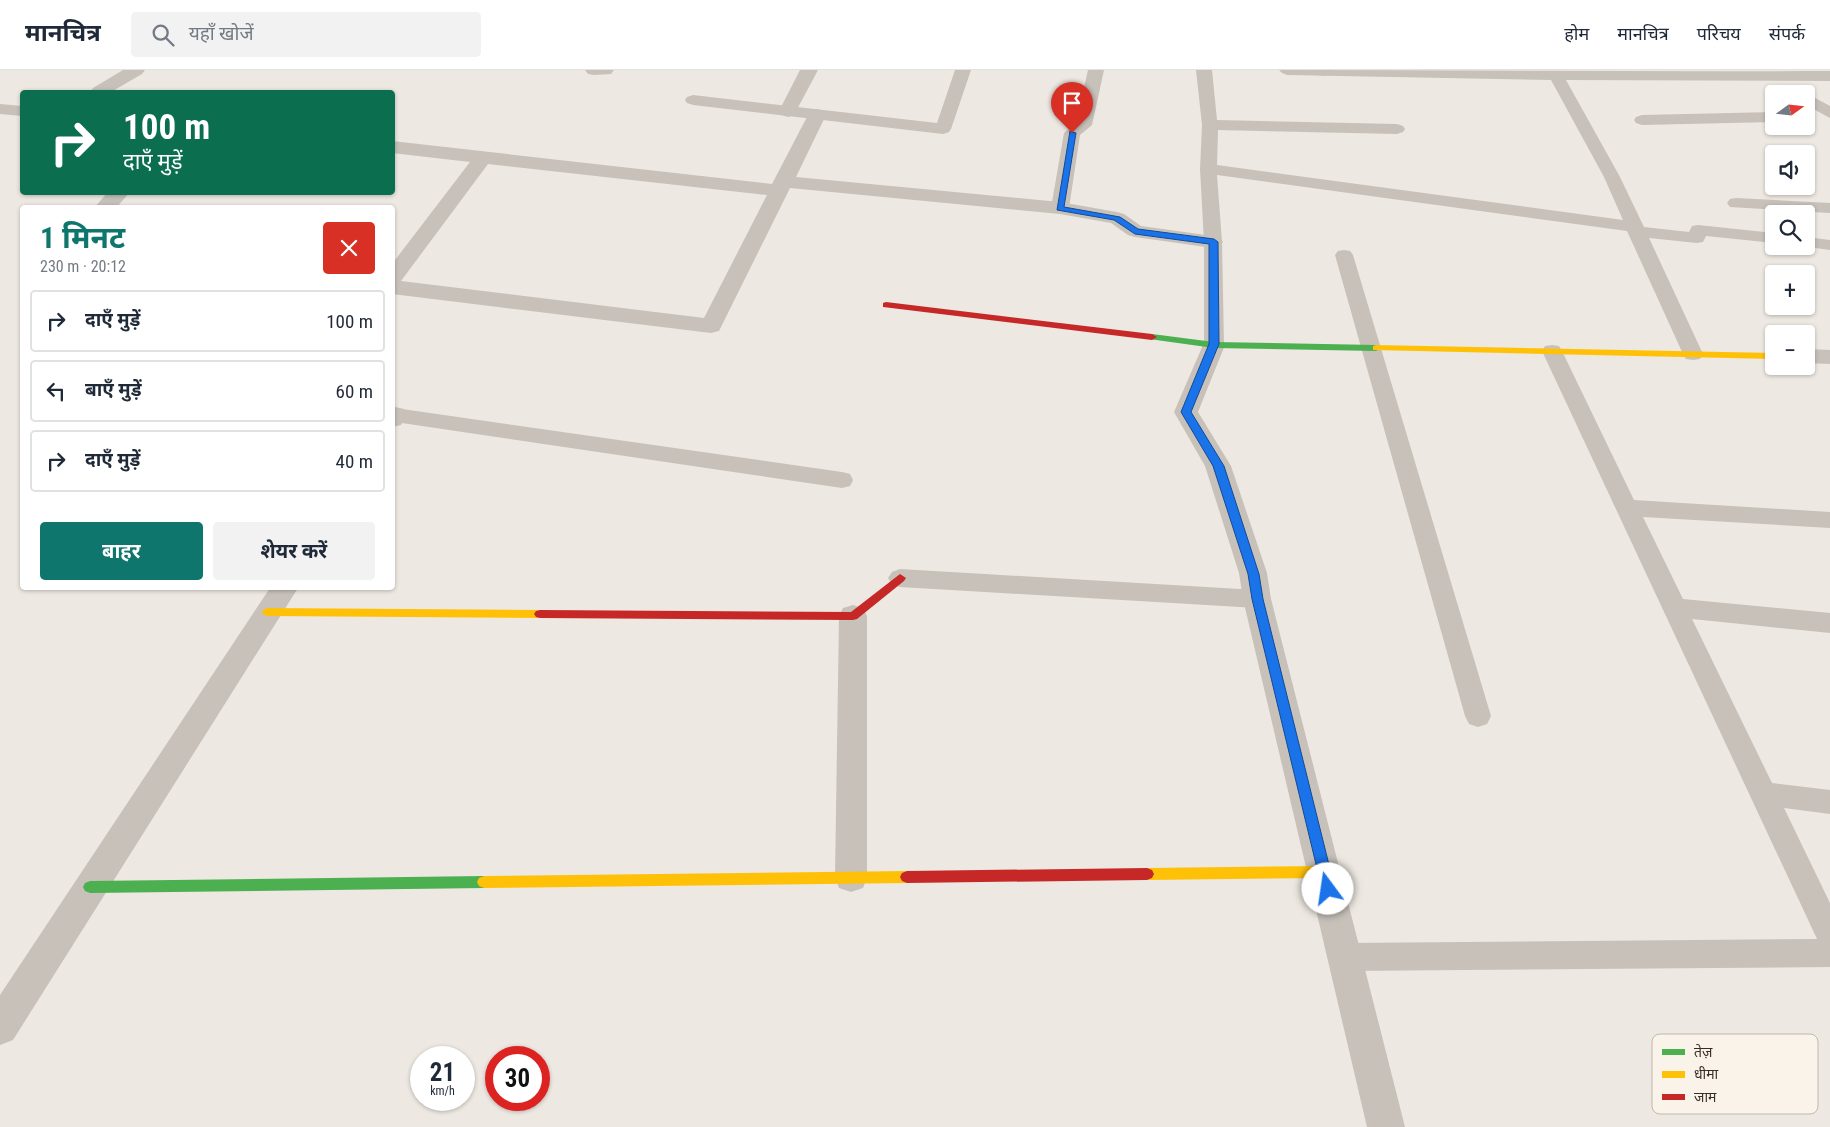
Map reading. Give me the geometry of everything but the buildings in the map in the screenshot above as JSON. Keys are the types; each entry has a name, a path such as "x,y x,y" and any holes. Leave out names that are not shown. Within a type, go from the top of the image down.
{"street":[{"path":"102,90 136,70"},
{"path":"594,70 605,70"},
{"path":"788,111 809,70"},
{"path":"0,109 20,111"},
{"path":"395,287 711,326 817,114"},
{"path":"395,147 782,186 1060,208 1117,218 1135,231 1214,242"},
{"path":"395,276 483,157"},
{"path":"107,205 117,195"},
{"path":"886,305 1214,344 1765,356"},
{"path":"1214,344 1186,412 1218,466 1253,574 1257,599 1386,1127"},
{"path":"1815,356 1830,357"},
{"path":"0,1027 276,600 853,616 900,578"},
{"path":"852,878 853,616"},
{"path":"90,887 1324,872"}],"lane":[{"path":"693,100 942,130 963,70"},
{"path":"1060,208 1072,133 1084,124 1096,70"},
{"path":"1204,70 1210,125 1208,169 1214,242 1214,344"},
{"path":"1287,70 1556,76 1766,73 1830,76"},
{"path":"1766,73 1785,85"},
{"path":"1556,76 1612,177 1693,354"},
{"path":"1815,104 1830,114"},
{"path":"1815,115 1830,114"},
{"path":"1642,120 1765,117"},
{"path":"1210,125 1397,129"},
{"path":"1208,169 1697,238 1698,230 1765,237"},
{"path":"1736,203 1830,208"},
{"path":"1815,243 1830,245"},
{"path":"1344,254 1478,716"},
{"path":"1552,351 1830,934"},
{"path":"395,417 842,480"},
{"path":"1626,508 1830,520"},
{"path":"900,578 1257,599"},
{"path":"1674,608 1830,623"},
{"path":"1763,794 1830,802"},
{"path":"1345,957 1830,953"}],"traffic: fast":[{"path":"1152,337 1214,345 1376,348"},
{"path":"90,887 484,882"}],"traffic: slow":[{"path":"1376,348 1765,356"},
{"path":"268,612 540,614"},
{"path":"1147,874 1324,872"},
{"path":"484,882 907,877"}],"traffic: jam":[{"path":"886,305 1152,337"},
{"path":"540,614 853,616 900,578"},
{"path":"907,877 1147,874"}],"route":[{"path":"1072,133 1060,208 1117,218 1135,231 1214,242 1214,344 1186,412 1218,466 1253,574 1257,599 1328,889"}]}
